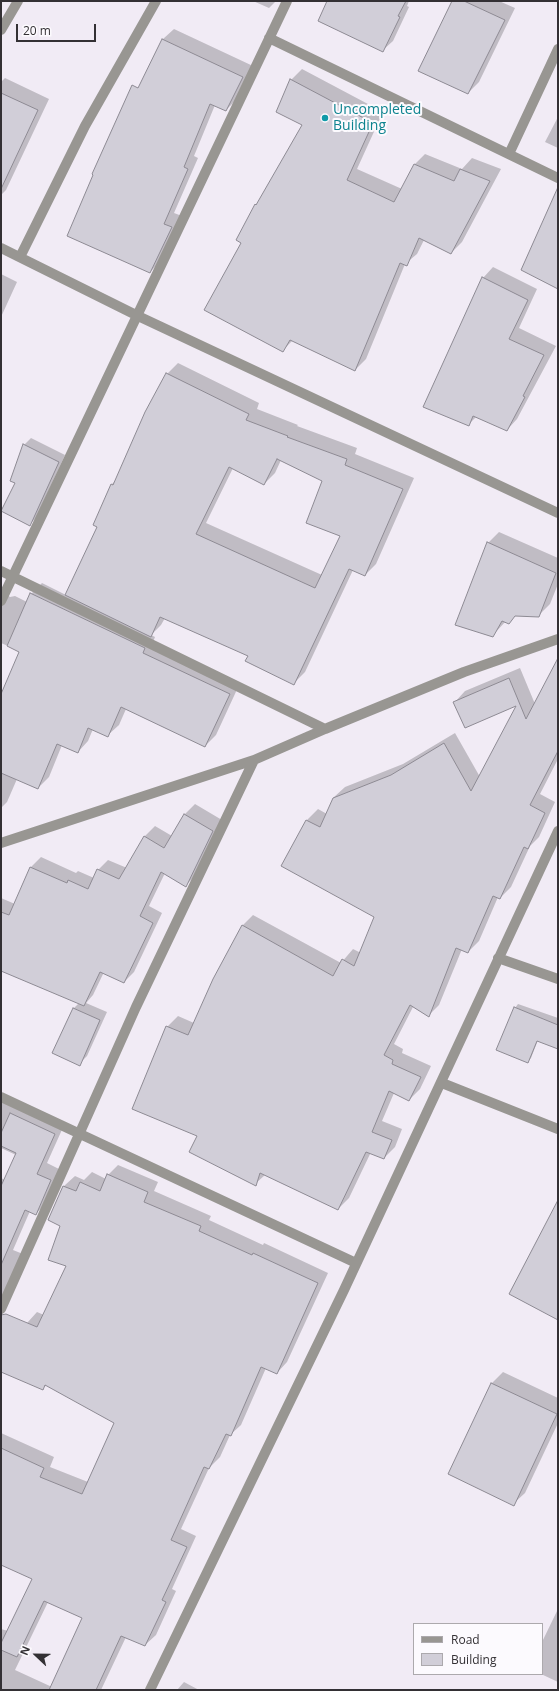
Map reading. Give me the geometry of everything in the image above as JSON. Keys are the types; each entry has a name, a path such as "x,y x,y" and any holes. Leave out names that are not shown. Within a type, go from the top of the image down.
{"street":[{"path":"1,30 18,1"},
{"path":"20,257 85,126 156,1"},
{"path":"1,601 287,1"},
{"path":"269,38 558,178"},
{"path":"509,154 558,49"},
{"path":"1,248 138,316 558,513"},
{"path":"1,571 324,729"},
{"path":"1,843 254,760 324,729 464,672 558,639"},
{"path":"1,1309 136,1007 254,760"},
{"path":"150,1690 442,1083 498,958 558,831"},
{"path":"498,958 558,979"},
{"path":"442,1083 558,1129"},
{"path":"1,1097 356,1263"}],"building":[{"path":"327,1 406,1 383,52 318,21"},
{"path":"452,1 464,1 505,20 468,94 418,71"},
{"path":"162,39 243,77 226,111 210,104 184,167 188,169 164,224 172,227 150,273 67,236 93,175 92,174 132,85 138,88"},
{"path":"290,79 373,123 347,180 394,202 414,164 454,181 460,169 490,181 451,254 419,238 407,266 400,263 355,371 290,340 283,352 204,310 241,243 236,240 255,204 256,205 302,125 276,112"},
{"path":"1,93 38,110 1,189"},
{"path":"558,187 558,289 521,270"},
{"path":"482,277 528,300 509,339 544,355 523,396 525,397 507,431 473,416 469,426 423,407"},
{"path":"166,373 249,414 246,420 347,459 345,465 403,489 365,576 349,569 294,685 245,661 248,656 160,617 151,637 65,595 97,527 93,525 111,484 113,485 145,412","holes":["277,459 322,481 306,523 340,536 315,588 196,534 229,467 264,485"]},
{"path":"23,444 59,462 30,526 1,511 15,483 10,481"},
{"path":"487,542 556,573 539,617 515,616 509,624 502,621 493,637 455,625"},
{"path":"30,593 145,648 143,653 230,694 205,747 121,707 108,737 88,728 78,753 57,744 38,789 1,773 1,694 19,652 7,646"},
{"path":"558,658 558,751 530,805 545,813 528,849 524,847 500,899 493,896 468,953 456,948 429,1017 410,1005 384,1055 393,1060 392,1064 421,1077 409,1101 389,1091 372,1132 392,1140 384,1159 366,1152 338,1210 260,1173 256,1186 189,1152 197,1136 132,1109 166,1026 188,1035 213,979 242,925 333,976 342,959 354,966 374,917 281,866 306,820 320,827 333,798 391,775 444,743 471,791 516,706 465,728 453,702 509,678 526,719"},
{"path":"184,814 213,831 186,887 161,872 140,916 153,923 124,983 100,972 84,1006 1,971 1,912 9,915 30,867 67,883 68,880 88,889 97,869 119,879 144,836 164,848"},
{"path":"514,1007 558,1025 558,1049 537,1041 528,1063 496,1050"},
{"path":"73,1008 100,1020 80,1066 52,1053"},
{"path":"10,1113 55,1134 37,1174 51,1180 36,1215 25,1210 1,1265 1,1186 16,1153 1,1146 1,1133"},
{"path":"107,1174 148,1192 144,1202 201,1226 199,1231 252,1255 253,1253 318,1283 277,1374 261,1367 231,1436 226,1434 209,1469 204,1467 171,1540 187,1547 162,1600 166,1602 145,1646 121,1636 96,1690 49,1690 82,1618 44,1601 17,1657 1,1650 1,1643 32,1579 1,1565 1,1448 44,1468 40,1477 82,1494 114,1423 45,1385 43,1390 1,1372 1,1315 6,1314 37,1327 66,1266 48,1260 60,1226 48,1220 63,1186 76,1191 80,1182 100,1191"},
{"path":"558,1200 558,1320 509,1294"},
{"path":"491,1383 557,1414 514,1506 448,1474"}],"place":[{"name":"Uncompleted Building","path":"325,118"}]}
